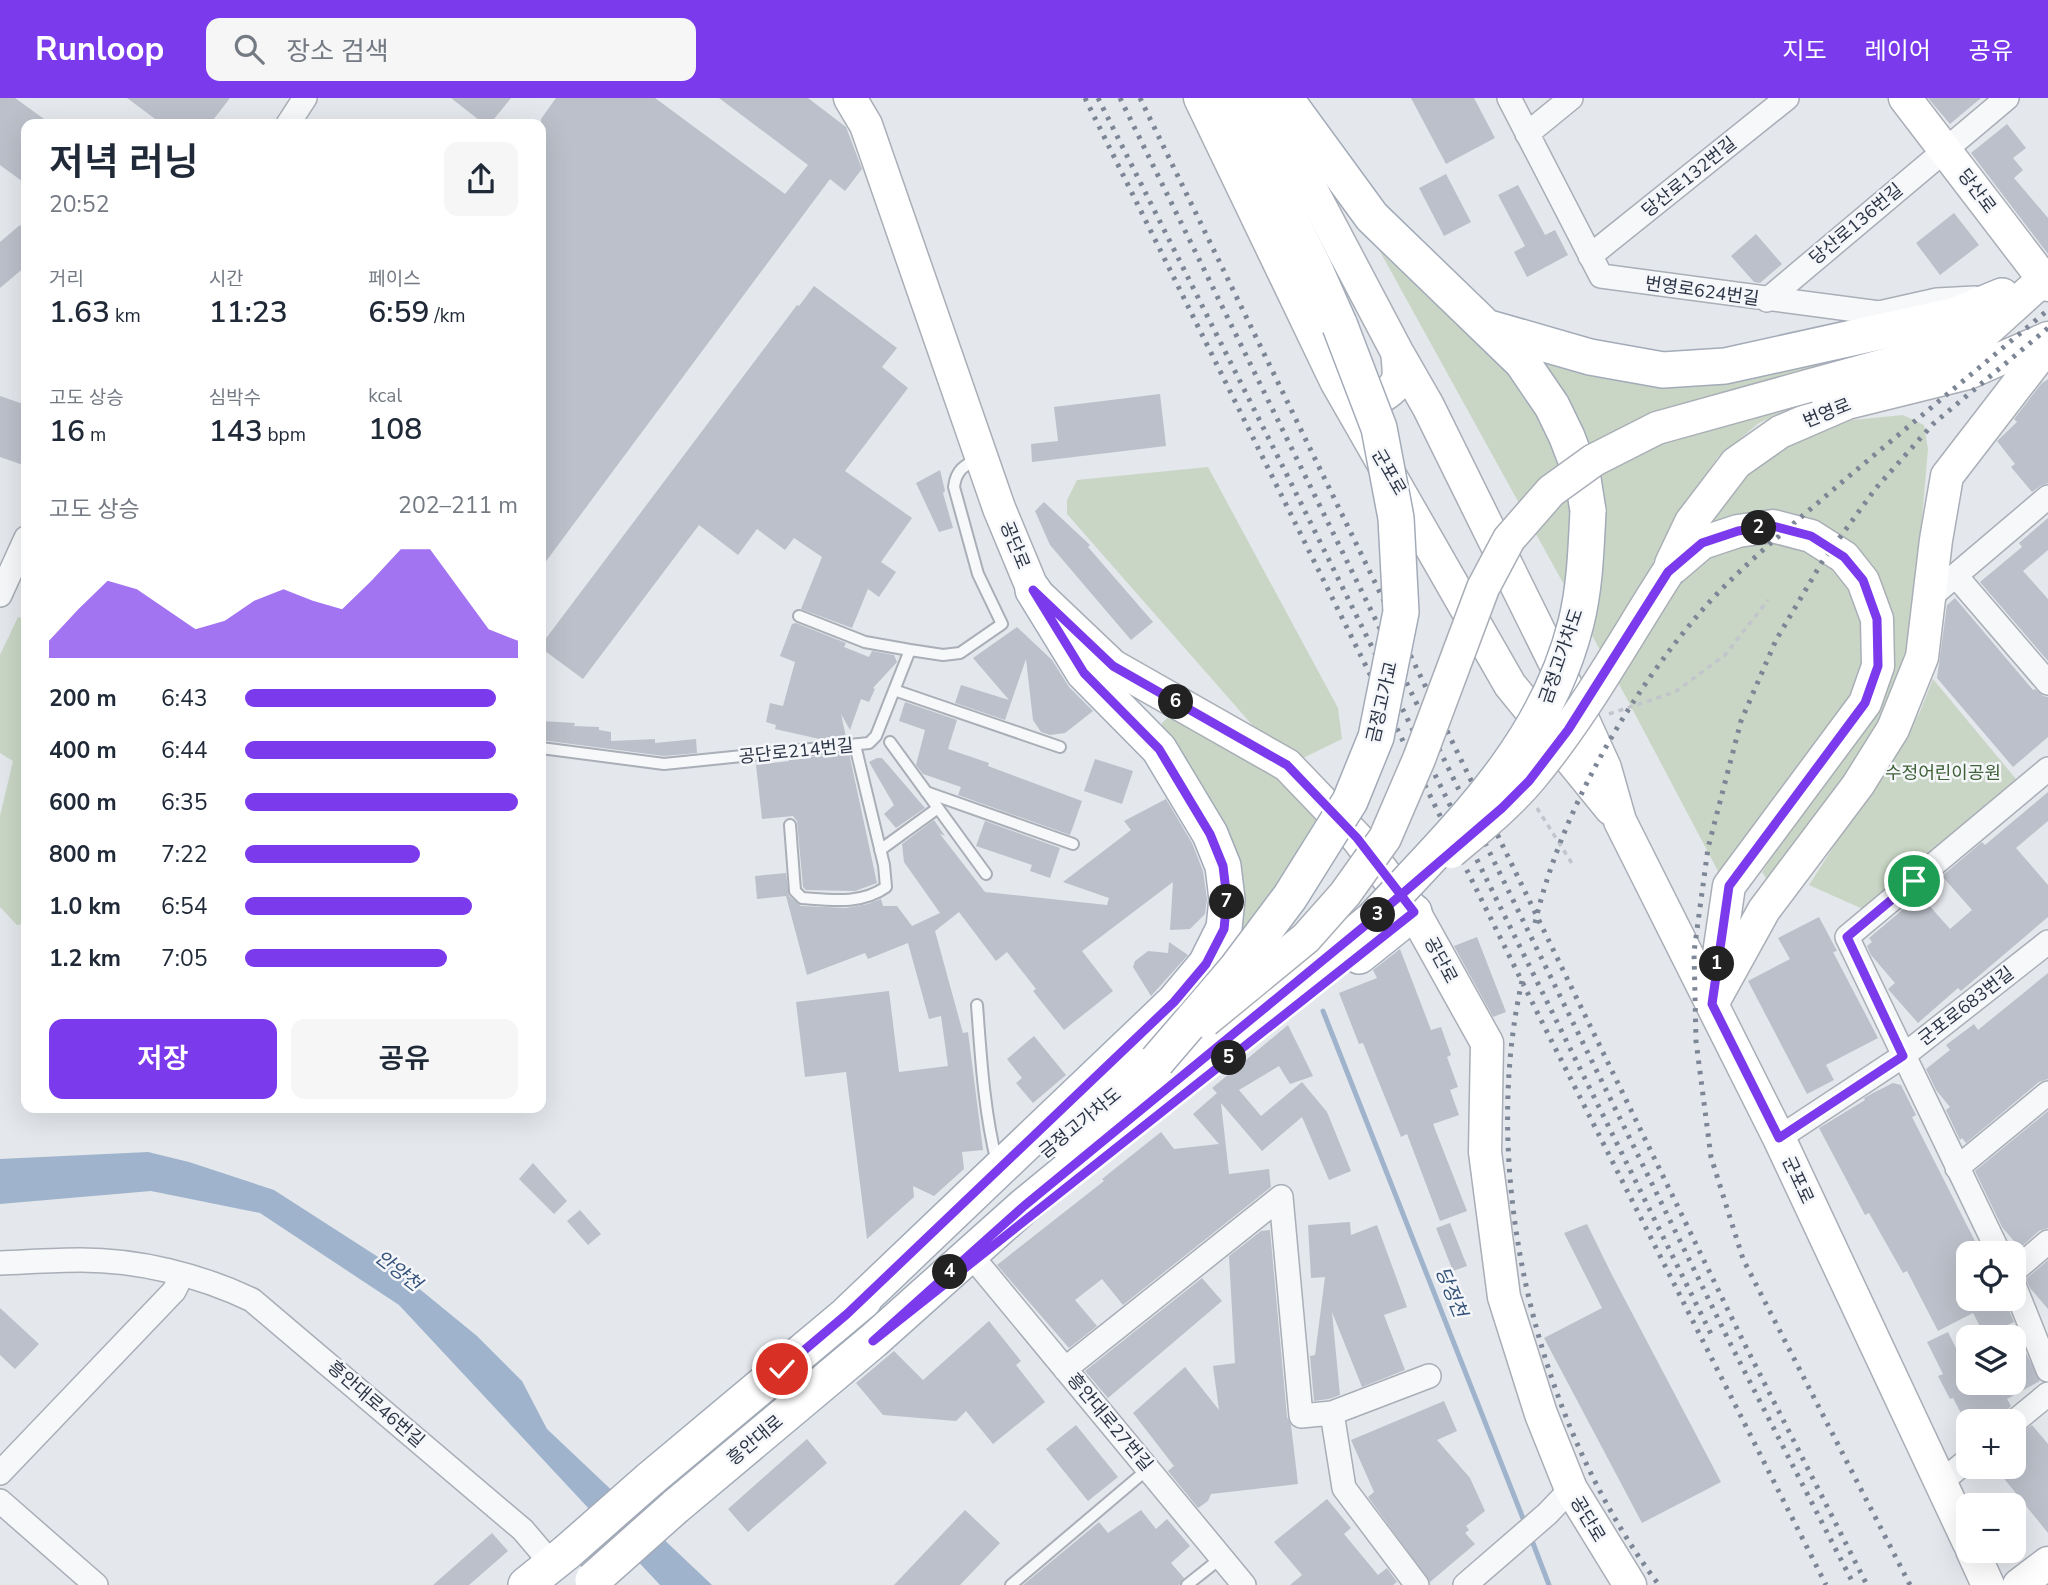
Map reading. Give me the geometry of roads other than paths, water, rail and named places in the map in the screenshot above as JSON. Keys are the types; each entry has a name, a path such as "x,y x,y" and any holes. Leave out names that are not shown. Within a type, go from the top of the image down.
{"main road":[{"name":"금정고가교","path":"1157,1060 1236,970 1290,897 1350,800 1376,737 1401,612 1395,518 1379,428 1314,267 1228,98"},
{"path":"1285,98 1372,217 1409,255 1489,328 1590,357 1663,370 1725,366 1956,315 2001,296"},
{"name":"금정고가차도","path":"1009,1187 1373,919 1493,787 1526,741 1553,690 1576,624 1584,573 1588,512 1583,479 1552,406 1522,362 1489,328"},
{"path":"548,1567 847,1314 1009,1187 1206,964 1224,929 1227,899 1223,866 1210,834 1159,749 1084,673 1033,590"},
{"path":"873,1341 1414,912"},
{"name":"금정고가차도","path":"1009,1187 1157,1060"},
{"name":"흥안대로","path":"590,1583 675,1507 873,1341 1009,1187"}],"street":[{"path":"291,119 305,98"},
{"name":"공단로","path":"850,98 866,125 982,458 1033,590 1113,666 1287,765 1357,838 1414,912 1487,1043 1485,1152 1504,1297 1541,1414 1571,1489 1630,1585"},
{"name":"군포로","path":"1200,98 1336,381 1510,685 1620,821"},
{"name":"군포로","path":"1263,98 1428,406 1584,722 1605,768 1620,821 1779,1138 1956,1516"},
{"name":"번영로624번길","path":"1509,98 1601,276 1879,313 1937,300 2001,296"},
{"path":"1527,134 1571,98"},
{"name":"당산로132번길","path":"1590,256 1787,98"},
{"name":"당산로","path":"1905,98 2046,280"},
{"name":"당산로136번길","path":"1767,300 2007,98"},
{"path":"2001,296 2046,280"},
{"path":"1157,1060 1306,938 1345,894 1385,838 1419,759 1483,588 1509,539 1551,491 1594,460 1657,428 1976,340 2046,280"},
{"name":"번영로","path":"1668,572 1691,522 1736,463 1780,432 1847,403 1968,373 2048,338"},
{"path":"1712,1004 1764,910 1858,785 1893,729 1922,657 1947,476 2048,345"},
{"path":"1336,381 1356,394 1377,399 1392,390 1399,376 1397,352"},
{"path":"1929,598 2048,497"},
{"path":"1373,919 1502,808 1529,781 1568,730 1668,572 1702,543 1738,531 1773,526 1811,536 1844,557 1863,580 1877,619 1878,666 1865,703 1729,886 1712,1004"},
{"path":"0,594 21,549"},
{"path":"1956,576 2048,683"},
{"path":"1993,1241 1847,937 2048,769"},
{"name":"군포로683번길","path":"1779,1138 1903,1056 2048,942"},
{"path":"1957,1168 2048,1093"},
{"path":"1065,1369 1282,1197 1301,1416 1332,1413 1429,1376"},
{"path":"2026,1261 2048,1242"},
{"name":"흥안대로46번길","path":"0,1263 83,1260 152,1267 234,1291 252,1300 273,1315 523,1530 548,1567"},
{"name":"흥안대로27번길","path":"975,1260 1244,1585"},
{"path":"0,1473 174,1291 182,1275"},
{"path":"2024,1311 2048,1370"},
{"path":"2026,1412 2048,1394"},
{"path":"1332,1413 1344,1488 1417,1585"},
{"path":"1940,1483 1956,1470"},
{"path":"1465,1585 1547,1514 1571,1489"},
{"path":"0,1501 96,1585"},
{"path":"1978,1563 1988,1585"},
{"path":"2019,1585 2048,1563"}],"lane":[{"path":"799,616 864,642 943,654 960,653 1002,624 978,574 954,487 963,465 982,458"},
{"name":"공단로214번길","path":"546,749 664,764 869,743 876,736 910,650"},
{"path":"894,690 1060,747"},
{"path":"890,743 986,874"},
{"path":"790,825 795,891 802,898 849,901 875,895 886,887 855,745"},
{"path":"926,792 1073,844"},
{"path":"880,850 938,808"},
{"path":"977,1005 988,1128 1009,1187"},
{"path":"1012,1585 1149,1468"},
{"path":"1187,1585 1221,1558"}],"water":[{"path":"148,1152 189,1162 274,1190 389,1264 477,1336 522,1381 547,1429 712,1585 660,1585 399,1305 260,1213 151,1191 0,1204 0,1159"}],"waterway":[{"name":"당정천","path":"1323,1011 1526,1526"},
{"name":"당정천","path":"1531,1538 1549,1585"}],"railway":[{"path":"1085,98 1541,1020 1826,1585"},
{"path":"1098,98 1713,1338"},
{"path":"1120,98 1731,1345 1854,1585"},
{"path":"1140,98 1743,1341 1867,1585"},
{"path":"1535,923 1562,839 1601,756 1650,678 1704,608 1788,528 2048,310"},
{"path":"1910,1585 1743,1259 1711,1157 1696,1041 1694,952 1708,848 1741,721 1776,640 1822,562 1876,488 1933,424 2048,328"},
{"path":"1522,981 1510,1057 1508,1136 1514,1216 1529,1297 1551,1376 1580,1451 1617,1521 1659,1585"}],"park label":[{"name":"수정어린이공원","path":"1943,773"}],"water label":[{"name":"안양천","path":"398,1271"}]}
